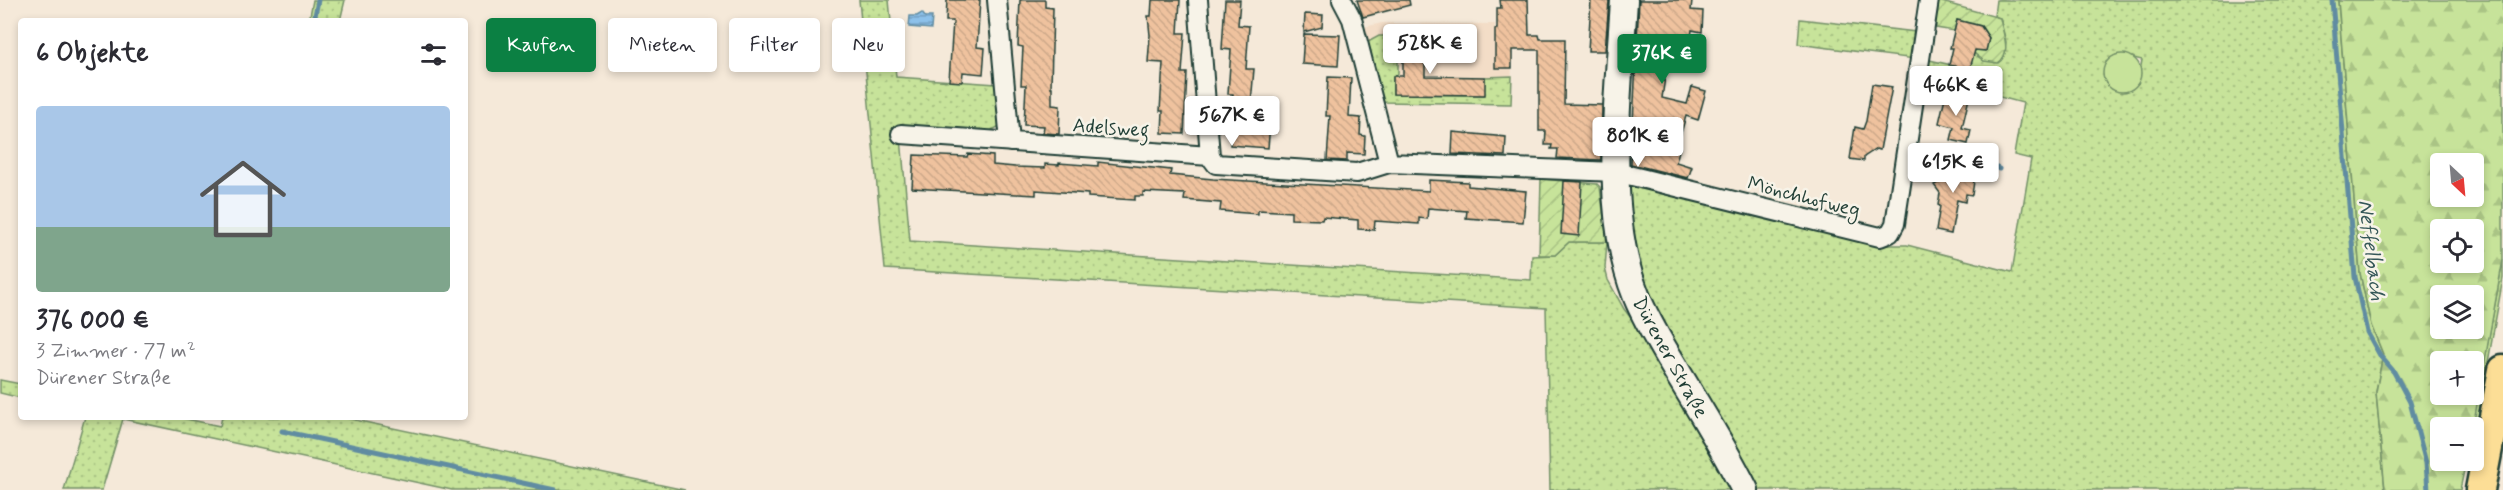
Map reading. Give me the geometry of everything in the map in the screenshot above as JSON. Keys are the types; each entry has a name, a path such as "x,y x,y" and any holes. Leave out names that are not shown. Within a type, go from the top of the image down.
{"main road":[{"path":"2480,490 2503,370"}],"street":[{"path":"997,0 1010,142"},
{"path":"1198,0 1210,156"},
{"path":"1342,0 1352,19 1389,163"},
{"name":"Dürener Straße","path":"1624,0 1616,172 1623,250 1636,296 1745,490"},
{"name":"Mönchhofweg","path":"1616,172 1872,236 1887,235 1895,224 1929,0"},
{"name":"Adelsweg","path":"901,134 1210,156 1216,164 1357,173 1389,163 1616,172"}],"shaded area":[{"path":"1382,23 1495,24 1495,49 1512,50 1511,104 1382,102 1364,27"}],"green space":[{"path":"313,0 345,0 341,18 310,18"},
{"path":"859,0 889,0 891,18 861,18"},
{"path":"1935,0 2000,18 2006,48 2002,59 1998,63 1984,61 1974,53 1975,50 1986,51 1989,38 1981,26 1957,20 1954,31 1936,28"},
{"path":"1996,0 2338,0 2360,273 2371,325 2383,354 2376,392 2385,490 1753,490 1667,340 1631,255 1627,185 1631,183 1885,245 1907,245 2012,272 2031,159 2014,155 2023,103 1996,96 1997,91 1991,88 1934,72 1931,81 1922,79 1925,59 1969,69 1974,53 1984,61 2004,55 2006,42 2000,18 1994,16","holes":["2116,55 2142,60 2138,83 2106,62"]},
{"path":"2338,0 2503,0 2503,260 2484,366 2484,351 2430,351 2430,405 2477,405 2475,417 2430,417 2430,471 2464,471 2460,490 2385,490 2376,392 2383,354 2371,325 2360,273"},
{"path":"1800,19 1916,32 1915,59 1798,44"},
{"path":"1379,36 1398,36 1398,73 1397,76 1393,76 1393,94 1484,95 1485,77 1512,76 1511,104 1382,102 1368,42"},
{"path":"2122,54 2135,60 2141,73 2135,86 2122,92 2109,86 2103,73 2109,60"},
{"path":"866,72 896,72 896,77 996,84 1000,126 990,131 900,126 910,241 1531,280 1532,256 1555,255 1569,242 1607,242 1605,268 1608,280 1624,309 1654,348 1736,490 1550,490 1546,308 885,269"},
{"path":"1951,78 1983,86 1981,93 1949,85"},
{"path":"1541,179 1597,184 1600,187 1607,242 1569,242 1555,255 1539,255"},
{"path":"2503,260 2503,278 2484,385 2484,363"},
{"path":"0,380 18,383 18,397 0,393"},
{"path":"2476,405 2480,405 2478,417 2474,417"},
{"path":"84,420 123,420 102,490 64,490"},
{"path":"128,420 191,420 220,426 221,420 355,420 685,490 452,490"}],"water":[{"path":"922,13 925,17 932,17 931,29 909,27 910,16"}],"building":[{"path":"947,0 980,0 977,47 985,48 983,74 963,72 962,82 949,81 953,21 946,21"},
{"path":"1020,0 1045,0 1045,7 1053,8 1051,87 1052,105 1060,106 1059,134 1043,133 1044,126 1024,125 1026,85 1021,85 1023,47 1018,46"},
{"path":"1152,0 1180,0 1178,33 1185,33 1182,73 1187,73 1184,134 1162,133 1163,111 1160,111 1163,63 1148,62 1150,35 1148,16 1151,16"},
{"path":"1225,0 1240,0 1238,25 1249,26 1246,69 1254,69 1251,103 1256,103 1255,123 1270,124 1268,148 1230,145 1233,94 1228,94 1231,50 1222,49"},
{"path":"1357,0 1409,0 1410,5 1363,17"},
{"path":"1500,0 1528,0 1529,35 1539,35 1540,39 1565,39 1564,104 1602,105 1601,160 1557,158 1558,149 1551,149 1552,145 1545,145 1546,131 1539,131 1539,50 1512,50 1512,68 1495,68 1495,29 1497,29 1497,8 1501,8"},
{"path":"1591,0 1609,1 1605,51 1588,51"},
{"path":"1639,0 1692,0 1691,10 1703,11 1702,32 1692,30 1689,51 1669,51 1662,98 1687,104 1692,87 1706,91 1698,120 1686,116 1677,147 1680,147 1676,162 1692,167 1688,178 1631,164"},
{"path":"1305,14 1323,15 1322,27 1304,32"},
{"path":"1957,20 1981,26 1989,38 1986,51 1975,50 1970,69 1949,65 1953,48 1950,48"},
{"path":"1304,34 1340,35 1338,66 1302,64"},
{"path":"1403,35 1425,36 1425,76 1485,77 1485,95 1393,94 1393,76 1403,76"},
{"path":"1328,77 1351,78 1349,117 1361,118 1360,135 1365,136 1364,154 1347,153 1347,161 1327,160 1330,116 1326,116"},
{"path":"1872,84 1892,87 1880,150 1876,149 1864,157 1864,161 1850,159 1855,127 1863,129 1866,121"},
{"path":"1946,93 1969,98 1962,128 1971,130 1968,144 1951,140 1954,127 1939,123"},
{"path":"1453,132 1506,137 1505,156 1452,154"},
{"path":"968,154 993,156 993,165 1015,167 1045,168 1045,164 1059,165 1059,163 1098,166 1098,162 1171,170 1170,175 1213,179 1429,191 1429,180 1468,182 1468,186 1526,191 1523,222 1466,218 1467,211 1428,208 1427,219 1419,218 1419,224 1375,221 1374,230 1358,229 1358,220 1323,217 1322,220 1291,219 1291,212 1276,211 1258,210 1258,214 1220,211 1221,203 1184,200 1185,194 1143,192 1143,196 1135,196 1135,200 1036,190 1036,195 912,188 914,155 967,157"},
{"path":"1970,160 1974,181 1972,195 1966,194 1965,202 1957,200 1951,234 1936,231 1940,193 1934,185 1942,181 1944,167 1961,170"},
{"path":"1564,181 1582,182 1579,236 1561,234"}],"waterway":[{"path":"315,18 318,0"},
{"name":"Neffelbach","path":"2332,0 2355,277 2367,332 2381,357 2394,372 2410,402 2426,463 2428,490"},
{"path":"1930,155 1946,151 1965,154 1999,169"},
{"path":"282,431 555,490"}]}
